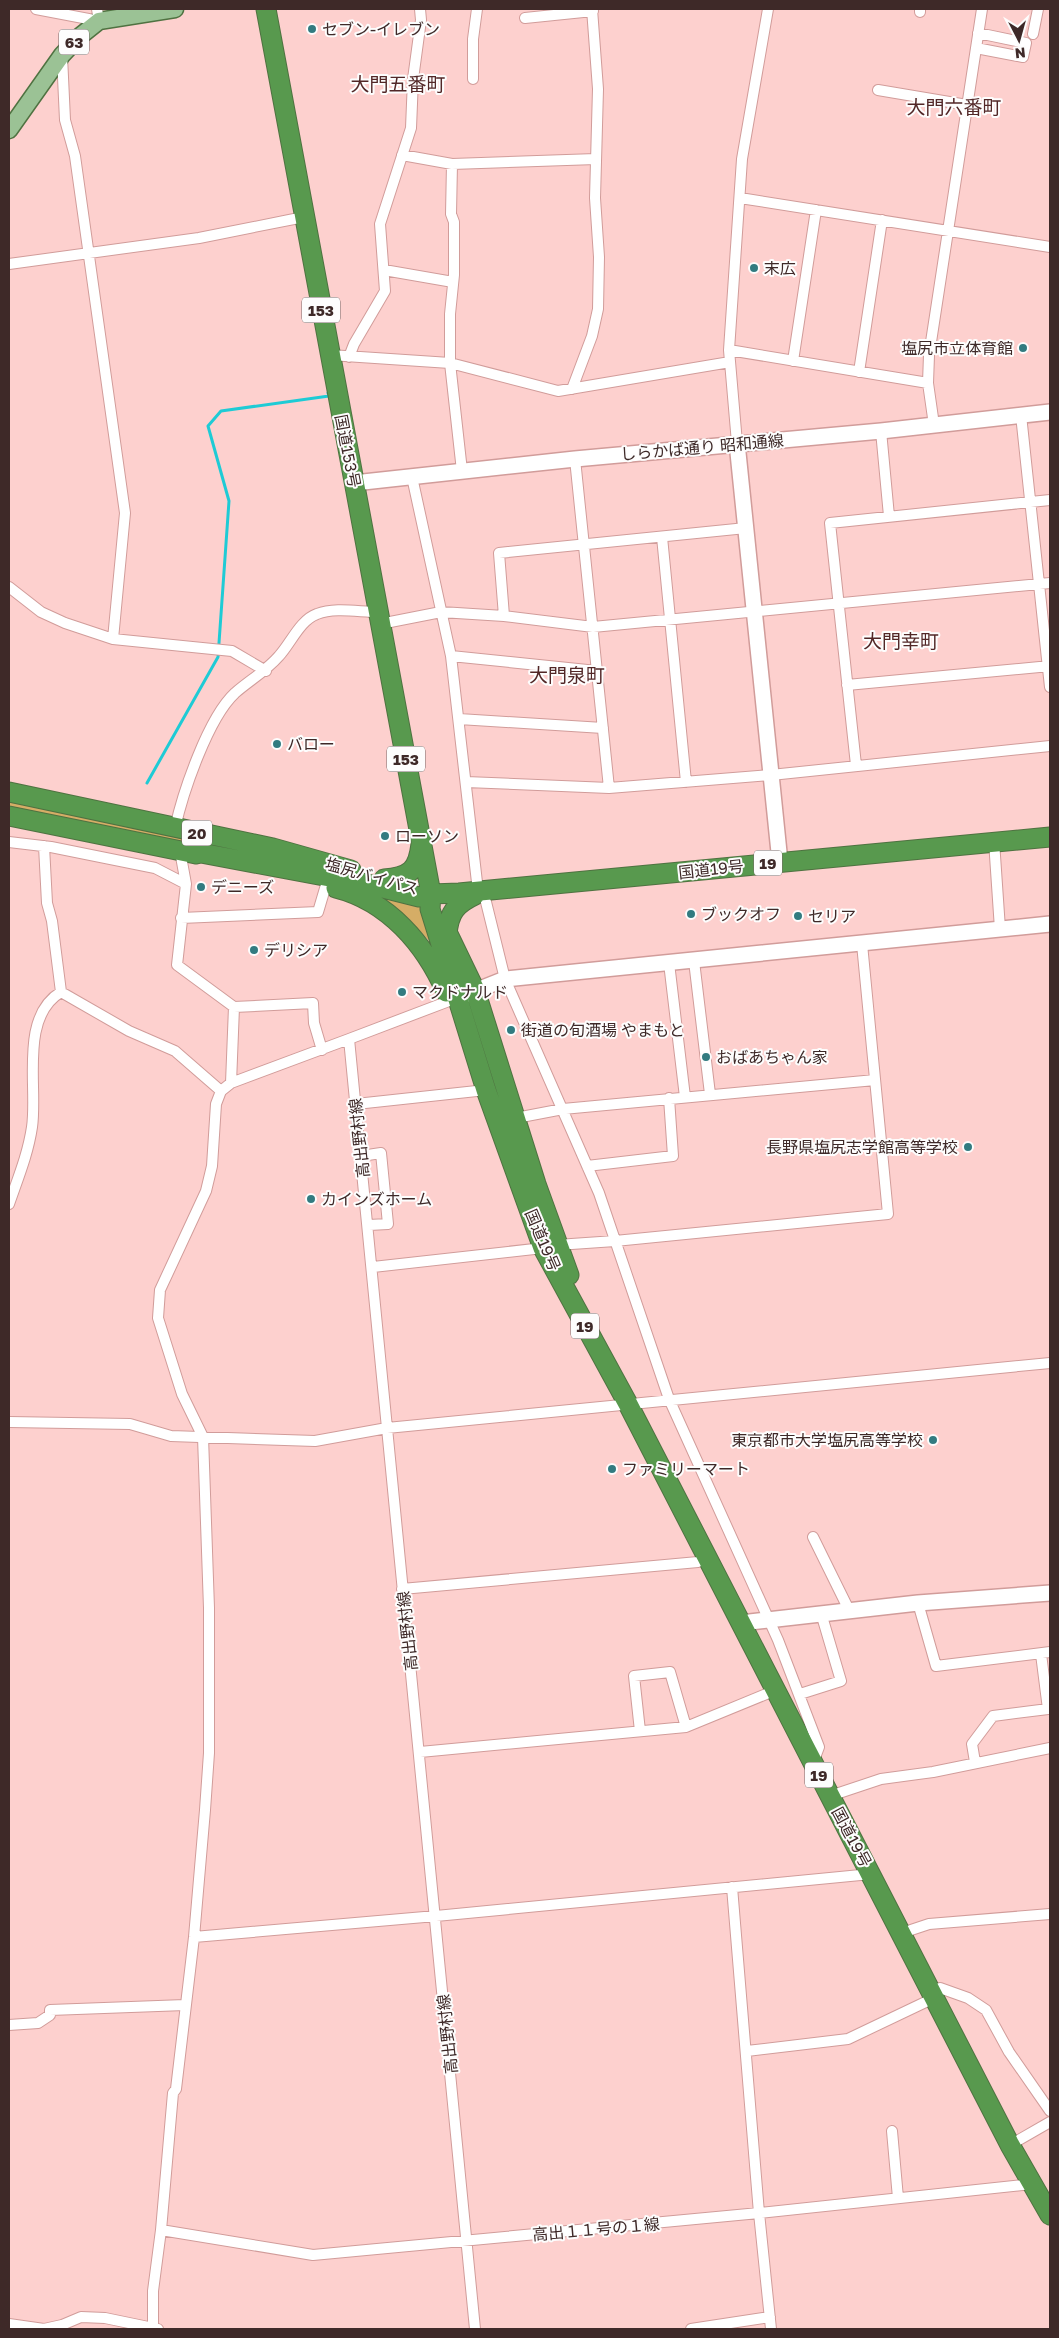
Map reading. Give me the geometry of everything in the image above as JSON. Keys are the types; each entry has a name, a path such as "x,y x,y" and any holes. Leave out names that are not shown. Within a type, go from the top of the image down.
{"highway":[{"name":"国道153号","path":"266,9 432,894"},
{"name":"塩尻バイパス","path":"9,792 273,848 432,894"},
{"name":"塩尻バイパス","path":"9,816 188,853 201,853 313,874 419,897 432,894"},
{"name":"国道19号","path":"432,894 483,895 780,862 1050,836"},
{"path":"384,879 401,878 409,874 420,856 421,840"},
{"path":"188,853 200,858 326,885 347,891 366,900 394,919 411,935 461,996"},
{"name":"国道19号","path":"432,894 439,906 447,934 461,996 496,1120 550,1246 577,1294 628,1404 707,1558 1010,2145 1050,2215"},
{"name":"国道19号","path":"432,894 430,909 461,996 506,1086 550,1246"},
{"path":"447,934 450,914 454,907 483,895"}],"main road":[{"name":"63","path":"9,130 62,55 98,15 175,9"}],"street":[{"path":"36,9 98,15"},
{"path":"349,357 385,291 380,224 413,116 413,79 421,20 420,9"},
{"path":"473,79 473,39 477,9"},
{"path":"768,9 742,159 729,350 780,862"},
{"path":"934,425 928,383 929,355 982,9"},
{"path":"1034,34 1038,9"},
{"path":"525,18 592,10 598,89 595,198 599,257 598,309 592,336 572,389"},
{"path":"976,48 1023,57 1026,42 978,33"},
{"path":"62,55 65,120 75,156 125,513 114,639"},
{"path":"878,90 967,104"},
{"path":"402,155 452,164 596,160"},
{"path":"452,164 450,214 454,222 450,363 462,471"},
{"path":"740,198 1050,247"},
{"path":"793,361 816,210"},
{"path":"9,264 199,238 304,217"},
{"path":"859,372 882,220"},
{"path":"384,270 453,282"},
{"path":"729,350 928,383"},
{"path":"330,355 450,363 558,391 730,362"},
{"name":"しらかば通り 昭和通線","path":"354,484 575,459 881,431 1050,412"},
{"path":"1021,415 1050,687"},
{"path":"881,431 889,516"},
{"path":"575,459 609,788"},
{"path":"412,476 451,656 466,782 483,895 505,980 563,1109 610,1223 669,1399 800,1694 818,1747 816,1755 811,1759"},
{"path":"856,765 830,523 1050,500"},
{"path":"504,616 499,553 746,528"},
{"path":"662,537 686,782"},
{"path":"176,828 181,802 217,719 234,694 266,671 306,621 317,614 331,611 379,618 440,612 504,616 593,627 1050,583"},
{"path":"9,586 41,612 65,623 114,639 232,651 266,671"},
{"path":"451,656 597,671"},
{"path":"847,685 1049,666"},
{"path":"459,719 603,728"},
{"path":"466,782 609,788 771,775 1050,746"},
{"path":"994,841 1000,929"},
{"path":"9,842 44,846 155,868 186,884"},
{"path":"44,846 47,903 52,921 61,992"},
{"path":"188,853 177,965 234,1007 312,1003 314,1023 322,1050"},
{"path":"181,918 318,912 326,885"},
{"path":"9,2324 44,2329 81,2318 105,2318 155,2329 153,2290 161,2230 173,2093 176,2089 194,1936 209,1752 209,1608 203,1437 182,1394 158,1318 160,1290 206,1191 212,1166 216,1104 221,1091 231,1083 505,980 1050,924"},
{"path":"373,1267 550,1246 888,1214 862,944"},
{"path":"694,961 710,1094"},
{"path":"669,963 685,1097"},
{"path":"61,992 128,1031 175,1051 221,1091"},
{"path":"9,1204 26,1158 32,1126 32,1057 39,1020 49,1002 61,992"},
{"path":"231,1083 234,1007"},
{"name":"高出野村線","path":"349,1039 369,1225 402,1589 420,1752 475,2329"},
{"path":"496,1120 563,1109 876,1080"},
{"path":"356,1104 486,1090 506,1086"},
{"path":"587,1166 673,1156 669,1098"},
{"path":"361,1156 381,1153 388,1224 369,1225"},
{"path":"9,1422 130,1424 171,1436 315,1441 387,1428 1050,1363"},
{"path":"813,1537 849,1610"},
{"path":"402,1589 688,1563 707,1558"},
{"path":"741,1623 918,1603 1050,1593"},
{"path":"918,1603 936,1666 1046,1653 1048,1709 992,1716 972,1744 975,1762"},
{"path":"800,1694 841,1681 821,1613"},
{"path":"640,1731 634,1676 670,1672 686,1727"},
{"path":"420,1752 686,1727 776,1690"},
{"path":"830,1796 881,1779 933,1772 1050,1748"},
{"path":"194,1936 436,1916 871,1874"},
{"path":"732,1888 759,2213 772,2329"},
{"path":"902,1933 930,1924 1050,1914"},
{"path":"747,2051 848,2039 940,1988 968,1998 986,2010 1009,2052 1050,2111"},
{"path":"9,2025 38,2023 50,2015 50,2010 185,2005"},
{"path":"1010,2145 1050,2122"},
{"path":"892,2131 898,2198"},
{"name":"高出１１号の１線","path":"161,2230 313,2255 759,2213 1032,2184"},
{"path":"691,2329 770,2317"}],"shaded area":[{"path":"9,798 268,852 260,857 9,809"},
{"path":"367,890 421,905 432,944 408,918"}],"waterway":[{"path":"147,783 218,657 229,501 208,426 221,411 329,396 328,393"}],"place":[{"name":"セブン-イレブン","path":"312,29"},
{"name":"末広","path":"754,268"},
{"name":"塩尻市立体育館","path":"1023,348"},
{"name":"バロー","path":"277,744"},
{"name":"ローソン","path":"385,836"},
{"name":"デニーズ","path":"201,887"},
{"name":"ブックオフ","path":"691,914"},
{"name":"セリア","path":"798,916"},
{"name":"デリシア","path":"254,950"},
{"name":"マクドナルド","path":"402,992"},
{"name":"街道の旬酒場 やまもと","path":"511,1030"},
{"name":"おばあちゃん家","path":"706,1057"},
{"name":"長野県塩尻志学館高等学校","path":"968,1147"},
{"name":"カインズホーム","path":"311,1199"},
{"name":"東京都市大学塩尻高等学校","path":"933,1440"},
{"name":"ファミリーマート","path":"612,1469"}],"district":[{"name":"大門五番町","path":"398,83"},
{"name":"大門六番町","path":"954,106"},
{"name":"大門幸町","path":"901,640"},
{"name":"大門泉町","path":"567,674"}]}
